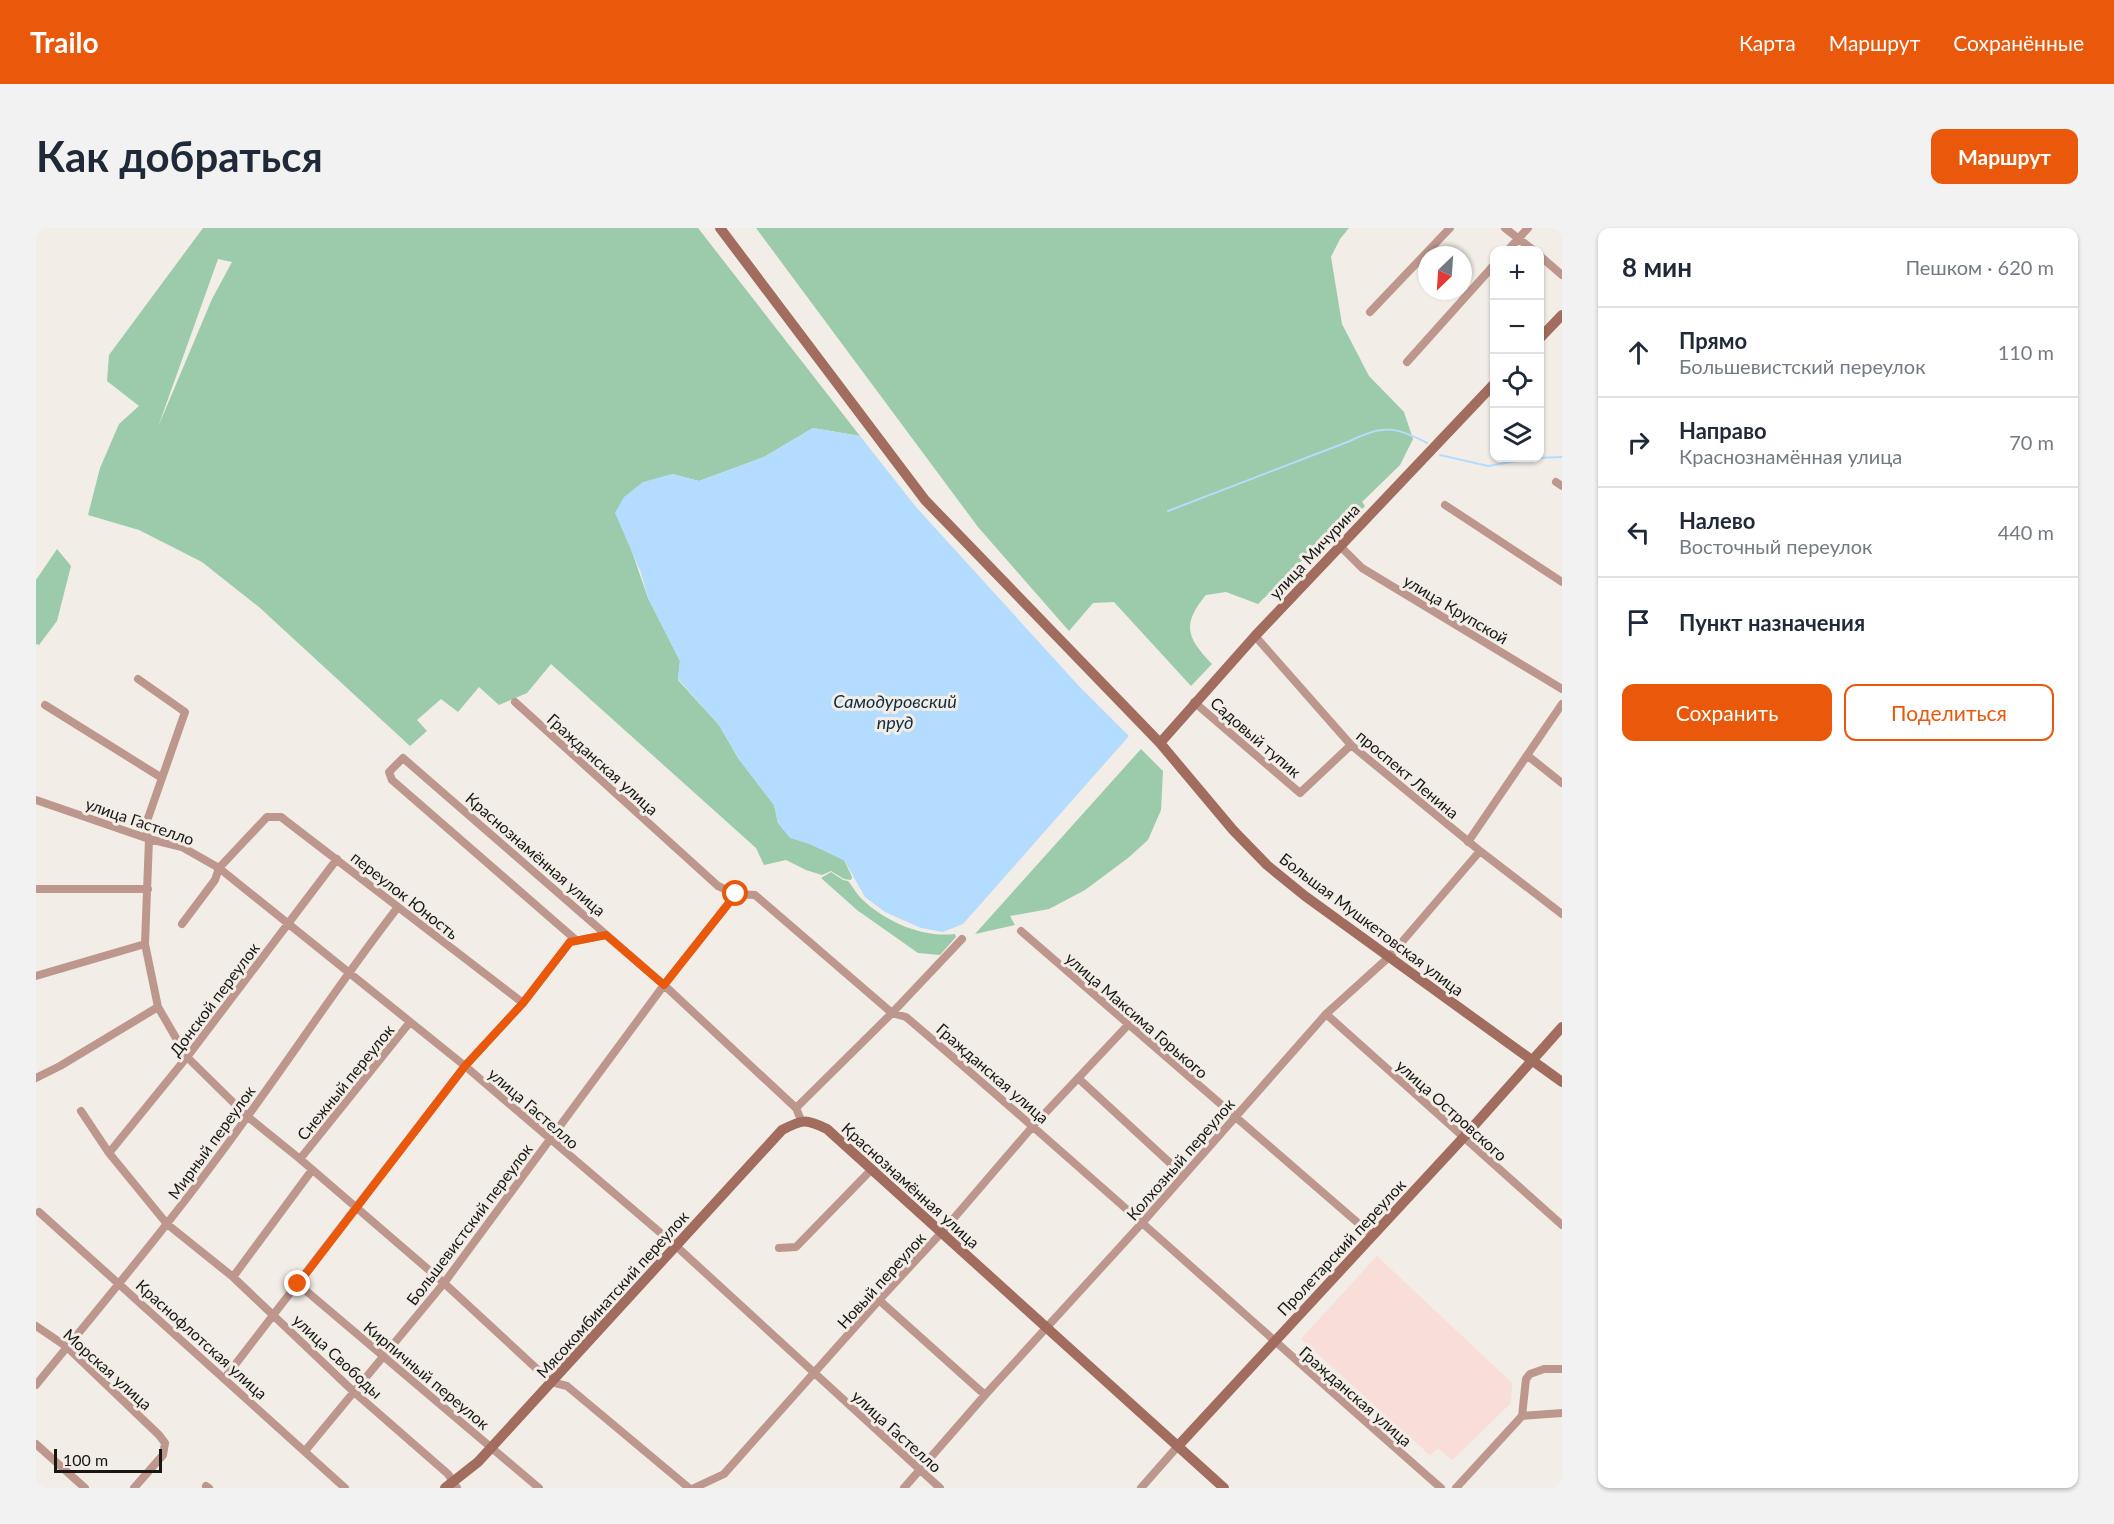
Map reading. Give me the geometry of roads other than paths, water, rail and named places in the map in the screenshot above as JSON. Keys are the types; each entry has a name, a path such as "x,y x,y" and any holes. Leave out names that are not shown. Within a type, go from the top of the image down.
{"main road":[{"name":"Большая Мушкетовская улица","path":"720,228 925,500 1160,743 1233,830 1267,865 1305,896 1562,1082"},
{"path":"1544,333 1562,315"},
{"name":"улица Мичурина","path":"1160,743 1255,636 1490,388"},
{"name":"Пролетарский переулок","path":"1178,1446 1463,1138 1562,1026"},
{"name":"Краснознамённая улица","path":"801,1120 810,1121 827,1129 1224,1488"},
{"name":"Мясокомбинатский переулок","path":"452,1486 492,1447 782,1130 801,1120"}],"street":[{"path":"1370,312 1450,228"},
{"path":"1505,228 1528,246"},
{"path":"1512,246 1528,228"},
{"path":"1544,260 1562,274"},
{"path":"1407,362 1490,269"},
{"path":"1445,505 1562,582"},
{"name":"улица Крупской","path":"1341,547 1362,568 1562,689"},
{"name":"проспект Ленина","path":"1255,636 1351,745 1468,842 1562,914"},
{"path":"138,679 185,712 147,821 149,839 145,944 158,1007 187,1057 248,1117 444,1283 551,1382 567,1386 689,1488"},
{"name":"Гражданская улица","path":"515,702 718,886 736,894 755,895 892,1013 906,1017 1033,1126 1441,1488"},
{"name":"Садовый тупик","path":"1194,702 1300,793 1351,745"},
{"path":"1468,842 1562,704"},
{"path":"45,705 162,778"},
{"path":"1528,756 1562,783"},
{"name":"Краснознамённая улица","path":"576,940 392,780 389,772 392,768 403,758 664,985 796,1108 801,1120"},
{"name":"улица Гастелло","path":"36,800 149,839 182,847 219,868 465,1066 676,1246 814,1375 940,1488"},
{"name":"переулок Юность","path":"219,868 267,817 281,816 523,1003"},
{"name":"Колхозный переулок","path":"904,1488 1326,1014 1389,957 1480,851"},
{"name":"Донской переулок","path":"110,1153 187,1057 338,859"},
{"path":"182,924 215,880 219,868"},
{"path":"36,889 148,889"},
{"name":"Большевистский переулок","path":"305,1451 444,1283 664,985 736,894"},
{"name":"Мирный переулок","path":"36,1385 167,1224 248,1117 349,971 398,906"},
{"name":"улица Максима Горького","path":"1021,931 1373,1236"},
{"path":"224,1379 465,1066 523,1003 570,942 606,935"},
{"path":"796,1108 892,1013 962,939"},
{"path":"36,976 145,944"},
{"path":"36,1078 158,1007"},
{"name":"улица Островского","path":"1326,1014 1562,1225"},
{"name":"Снежный переулок","path":"300,1160 410,1022"},
{"name":"Новый переулок","path":"694,1488 724,1474 942,1232 1033,1126 1128,1025"},
{"path":"1078,1078 1183,1175"},
{"name":"улица Свободы","path":"81,1111 110,1153 167,1224 233,1277 354,1392 448,1474 452,1486"},
{"path":"779,1248 796,1247 872,1169"},
{"path":"233,1277 312,1170"},
{"name":"Краснофлотская улица","path":"39,1212 345,1488"},
{"name":"Кирпичный переулок","path":"298,1284 539,1488"},
{"path":"879,1300 985,1395"},
{"name":"Морская улица","path":"36,1326 67,1347 165,1443 163,1455 134,1488"},
{"path":"1456,1488 1522,1416 1526,1379 1530,1374 1544,1369 1562,1369"},
{"path":"1522,1416 1562,1413"},
{"path":"36,1444 85,1488"},
{"name":"Пролетарский переулок","path":"1141,1488 1178,1446"}],"water":[{"name":"Самодуровский пруд","path":"813,428 860,436 916,507 1078,685 1129,736 963,924 943,932 921,928 885,912 865,897 844,860 810,844 790,838 778,823 774,805 738,758 719,725 678,679 680,661 648,598 641,573 615,513 624,497 643,482 672,474 699,481 764,457"}],"waterway":[{"path":"1168,511 1371,432 1397,431 1427,443"},
{"path":"1440,455 1488,466 1534,458 1562,457"}]}
